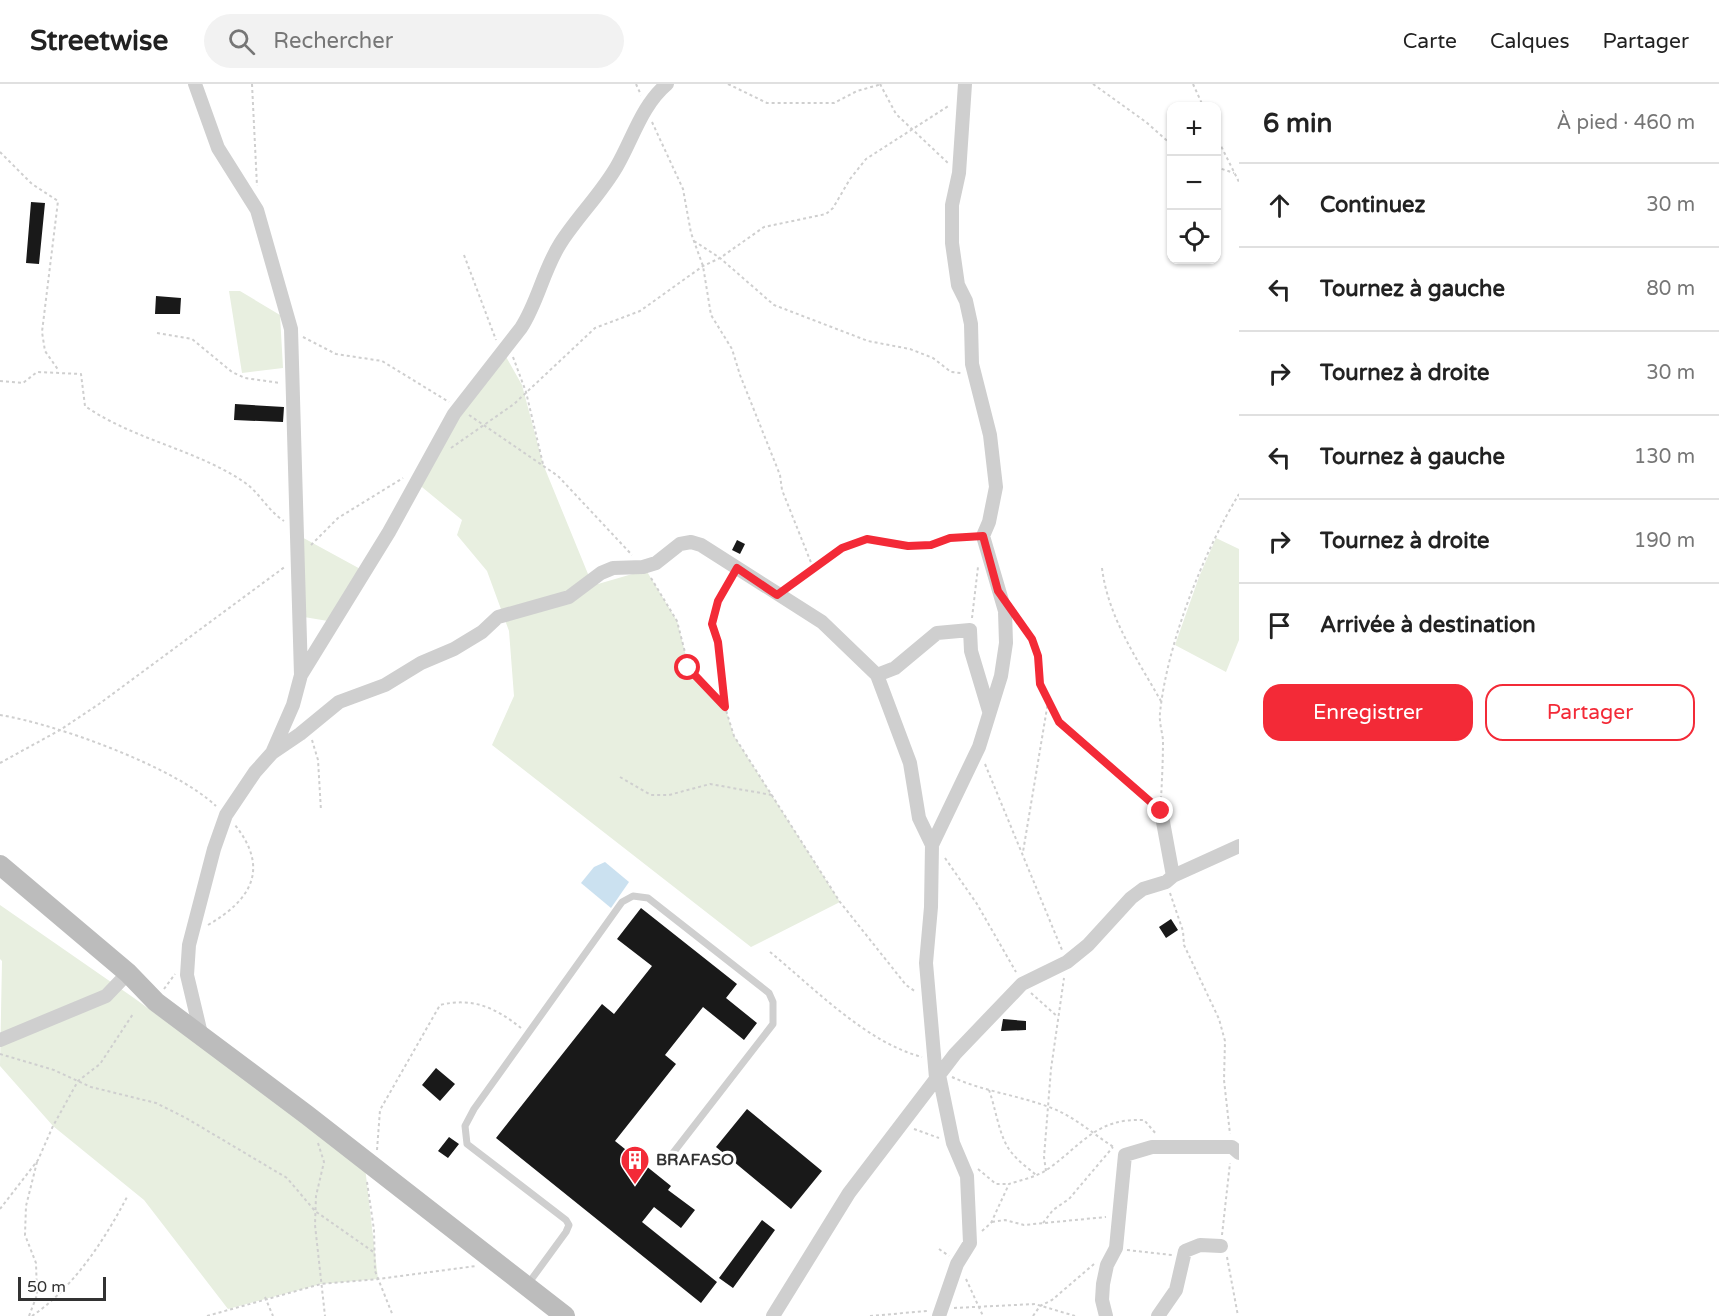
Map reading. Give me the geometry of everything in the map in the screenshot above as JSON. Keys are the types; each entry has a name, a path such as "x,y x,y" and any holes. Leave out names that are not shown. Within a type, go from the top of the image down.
{"street":[{"path":"195,84 218,148 257,210 291,329 298,531 296,558 302,675"},
{"path":"272,753 302,675 389,532 423,467 459,407 505,350 531,313 561,243 617,166 646,108 667,84"},
{"path":"941,1313 957,1264 970,1243 967,1176 953,1143 938,1071 929,999 926,963 931,907 932,845 980,747 1000,676 1006,643 1005,611 983,536 989,522 996,487 990,435 972,364 971,324 966,302 958,285 952,243 952,205 959,173 964,89"},
{"path":"202,1038 187,975 192,934 214,849 226,815 255,772 272,753 309,728 339,702 386,685 421,663 438,657 469,640 498,617 569,597 601,573 613,568 643,567 656,563 680,544 691,542 701,545 822,622 877,675 910,763 919,819 932,845"},
{"path":"877,675 895,668 937,633 970,630 971,651 989,711"},
{"path":"1161,811 1170,879"},
{"path":"773,1316 849,1193 938,1071 1024,983 1067,962 1088,945 1131,898 1143,889 1170,879 1239,846"},
{"path":"0,865 128,972 143,991 202,1038 307,1115 565,1316"},
{"path":"0,1040 106,996 128,972"},
{"path":"1106,1316 1102,1300 1103,1284 1107,1265 1116,1248 1121,1216 1125,1155 1152,1147 1235,1150"},
{"path":"1158,1316 1176,1290 1185,1251 1200,1245 1221,1246"}],"lane":[{"path":"527,1286 569,1225 566,1220 467,1144 464,1136 465,1126 474,1109 622,902 633,896 648,898 769,993 773,1002 773,1024 666,1162"}],"path":[{"path":"252,84 257,137 257,210"},
{"path":"636,84 683,189 694,241 703,266 711,315 732,350 780,475 782,490 814,570"},
{"path":"728,84 767,103 834,103 857,91 881,84 896,114 959,173"},
{"path":"1093,84 1146,122 1167,141"},
{"path":"1193,84 1201,102"},
{"path":"448,449 543,380 573,346 595,328 640,311 703,266 720,258 764,227 826,214 833,208 850,179 866,159 913,130 964,89"},
{"path":"1221,146 1239,182"},
{"path":"0,152 32,184 58,201 42,332 45,351 59,371"},
{"path":"1221,169 1234,173"},
{"path":"694,241 720,258 774,305 868,341 910,349 933,358 951,372 975,375"},
{"path":"464,255 505,350 526,392 543,464"},
{"path":"291,329 316,345 336,354 382,361 459,407 558,476 643,567 677,621 688,668 725,707"},
{"path":"157,333 192,339 232,372 245,378 292,384"},
{"path":"0,381 23,383 37,372 59,371 81,374 85,406 102,418 200,460 245,483 269,510 298,531"},
{"path":"0,763 60,730 296,558 338,518 382,489 423,467"},
{"path":"1161,811 1162,703 1175,645 1199,577 1227,514 1239,494"},
{"path":"777,595 842,548 867,539 908,546 931,545 950,538 983,536"},
{"path":"970,630 979,561"},
{"path":"737,568 718,601 712,624 718,642 725,707 734,736 840,902 906,985 929,999"},
{"path":"1102,568 1104,589 1116,617 1138,664 1162,703"},
{"path":"1012,611 1032,639 1038,656 1040,684 1059,722 1161,811"},
{"path":"1022,855 1048,702"},
{"path":"0,715 39,722 154,767 208,798 226,815 241,833 255,865 249,890 230,913 192,934"},
{"path":"309,728 318,760 321,811"},
{"path":"980,747 990,781 1067,962 1048,1106 1046,1171"},
{"path":"620,777 651,795 669,795 710,784 772,795"},
{"path":"932,845 950,863 1031,994 1058,1017"},
{"path":"1170,879 1183,931 1184,945 1220,1019 1225,1041 1224,1080 1235,1150 1221,1246 1229,1261 1238,1316"},
{"path":"770,952 862,1027 900,1052 938,1071 989,1090 1048,1106 1073,1118 1125,1155"},
{"path":"375,1170 380,1110 440,1005 462,1002 481,1004 500,1012 528,1033"},
{"path":"31,1316 37,1295 36,1263 25,1235 26,1206 38,1160 53,1125 78,1081 100,1064 134,1014"},
{"path":"0,1054 54,1070 91,1087 156,1103 186,1118 287,1178 315,1211 375,1253"},
{"path":"989,1090 999,1115 1002,1138 1012,1154 1036,1174"},
{"path":"307,1115 324,1162 315,1211 325,1316"},
{"path":"970,1243 991,1222 1009,1184 1046,1171 1091,1133 1122,1119 1144,1120 1167,1147"},
{"path":"1042,1223 1053,1210 1069,1199 1113,1147"},
{"path":"358,1157 364,1167 374,1230 378,1279 393,1316"},
{"path":"0,1209 38,1160"},
{"path":"31,1316 60,1294 108,1232 127,1197"},
{"path":"991,1222 1005,1220 1024,1225 1121,1216"},
{"path":"1116,1248 1184,1255"},
{"path":"1033,1316 1040,1306 1052,1300 1095,1263"},
{"path":"207,1316 321,1284 378,1279 464,1266 500,1265"},
{"path":"265,1298 273,1316"},
{"path":"870,1316 941,1313 978,1305 1040,1306 1075,1316"},
{"path":"228,1309 230,1316"}],"green space":[{"path":"229,291 240,291 280,315 283,368 242,373"},
{"path":"501,348 522,385 543,464 588,574 598,584 646,570 677,621 689,668 725,707 734,736 840,902 751,947 492,745 514,696 509,631 487,571 457,535 462,520 417,483"},
{"path":"298,535 364,571 334,622 298,616"},
{"path":"1216,538 1239,549 1239,640 1226,672 1175,645 1199,577"},
{"path":"0,905 134,998 365,1167 378,1279 321,1284 228,1309 144,1200 53,1126 0,1066 2,961 0,959"}],"water":[{"path":"605,862 629,882 611,908 581,883 594,867"}],"building":[{"path":"31,202 45,203 39,264 26,263"},
{"path":"156,296 181,298 180,314 155,314"},
{"path":"235,404 284,407 283,422 234,420"},
{"path":"737,540 745,544 740,554 732,550"},
{"path":"641,908 737,984 726,998 757,1023 744,1040 703,1007 665,1055 676,1064 615,1141 671,1186 668,1190 695,1210 681,1228 654,1207 642,1222 717,1282 701,1303 496,1138 602,1004 614,1014 652,966 617,939"},
{"path":"1171,919 1178,930 1166,938 1159,927"},
{"path":"1003,1019 1026,1021 1026,1030 1001,1031"},
{"path":"436,1068 455,1084 440,1101 422,1085"},
{"path":"747,1109 822,1171 791,1209 716,1147"},
{"path":"449,1137 459,1144 448,1158 438,1151"},
{"path":"762,1220 775,1230 733,1288 719,1278"}],"place":[{"name":"BRAFASO","path":"635,1186"}],"route":[{"path":"688,668 725,707 718,642 712,624 717,613 718,601 737,568 777,595 842,548 867,539 908,546 931,545 950,538 983,536 998,591 1019,617 1032,639 1038,656 1040,684 1059,722 1161,811"}]}
